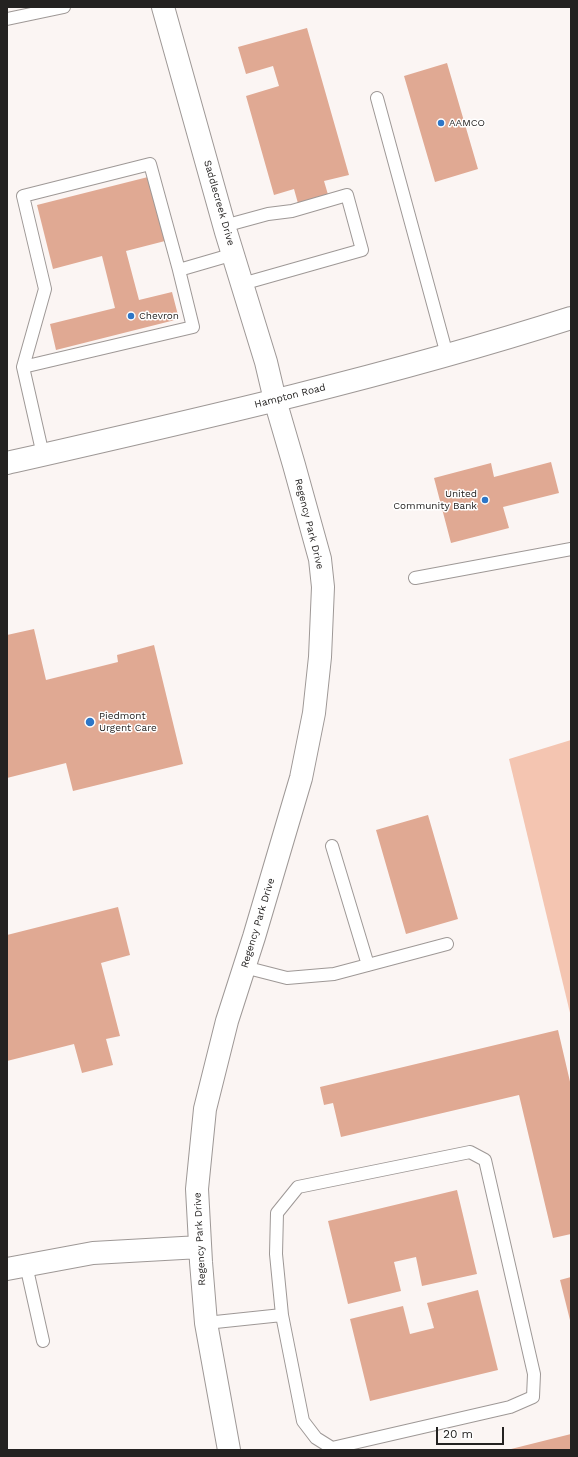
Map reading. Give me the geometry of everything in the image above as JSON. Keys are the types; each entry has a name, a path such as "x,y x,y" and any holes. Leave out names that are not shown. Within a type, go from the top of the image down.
{"street":[{"name":"Saddlecreek Drive","path":"163,7 224,226 234,254 266,362 275,400"},
{"name":"Hampton Road","path":"7,463 275,400 484,346 571,318"},
{"name":"Regency Park Drive","path":"229,1450 206,1323 200,1247 197,1189 205,1109 226,1021 244,967 301,778 314,714 320,656 323,587 320,560 275,400"},
{"path":"17,1267 94,1253 200,1247"}],"lane":[{"path":"7,19 64,7"},
{"path":"377,98 447,355"},
{"path":"24,367 193,327 150,164 23,196 45,289 24,367 42,455"},
{"path":"224,226 268,214 292,211 346,195 362,250 242,284"},
{"path":"179,270 234,254"},
{"path":"416,578 571,549"},
{"path":"332,846 368,965"},
{"path":"244,967 287,978 334,974 447,944"},
{"path":"470,1152 485,1160 534,1374 533,1397 510,1407 332,1448 316,1438 303,1421 282,1315 276,1254 277,1213 298,1187 470,1152"},
{"path":"17,1267 43,1341"},
{"path":"206,1323 282,1315"}],"shaded area":[{"path":"571,740 571,1017 509,759"}],"building":[{"path":"307,28 349,175 324,181 329,198 299,207 294,189 274,195 246,96 279,86 273,66 246,74 238,47"},
{"name":"AAMCO","path":"447,63 478,169 435,182 404,76"},
{"path":"148,177 165,241 126,251 139,300 172,292 179,319 56,350 50,324 115,308 102,256 53,269 37,205"},
{"name":"United Community Bank","path":"551,462 559,493 503,507 509,528 451,543 434,478 491,463 494,477"},
{"name":"Piedmont Urgent Care","path":"34,629 46,680 118,662 117,655 154,645 183,764 73,791 66,763 7,778 7,635"},
{"path":"428,815 458,919 406,934 376,830"},
{"path":"118,907 130,955 101,963 120,1036 106,1039 113,1065 82,1073 74,1044 7,1061 7,935"},
{"path":"558,1030 571,1086 571,1234 553,1238 519,1095 341,1137 333,1103 324,1105 320,1087"},
{"path":"457,1190 477,1274 422,1286 416,1257 394,1262 401,1291 348,1304 328,1221"},
{"path":"571,1277 571,1320 570,1320 560,1280"},
{"path":"478,1290 498,1370 370,1401 350,1319 403,1306 410,1334 434,1328 427,1303"},
{"path":"571,1434 571,1450 511,1450 511,1449"}],"place":[{"name":"AAMCO","path":"441,123"},
{"name":"Chevron","path":"131,316"},
{"name":"United Community Bank","path":"485,500"},
{"name":"Piedmont Urgent Care","path":"90,722"}]}
